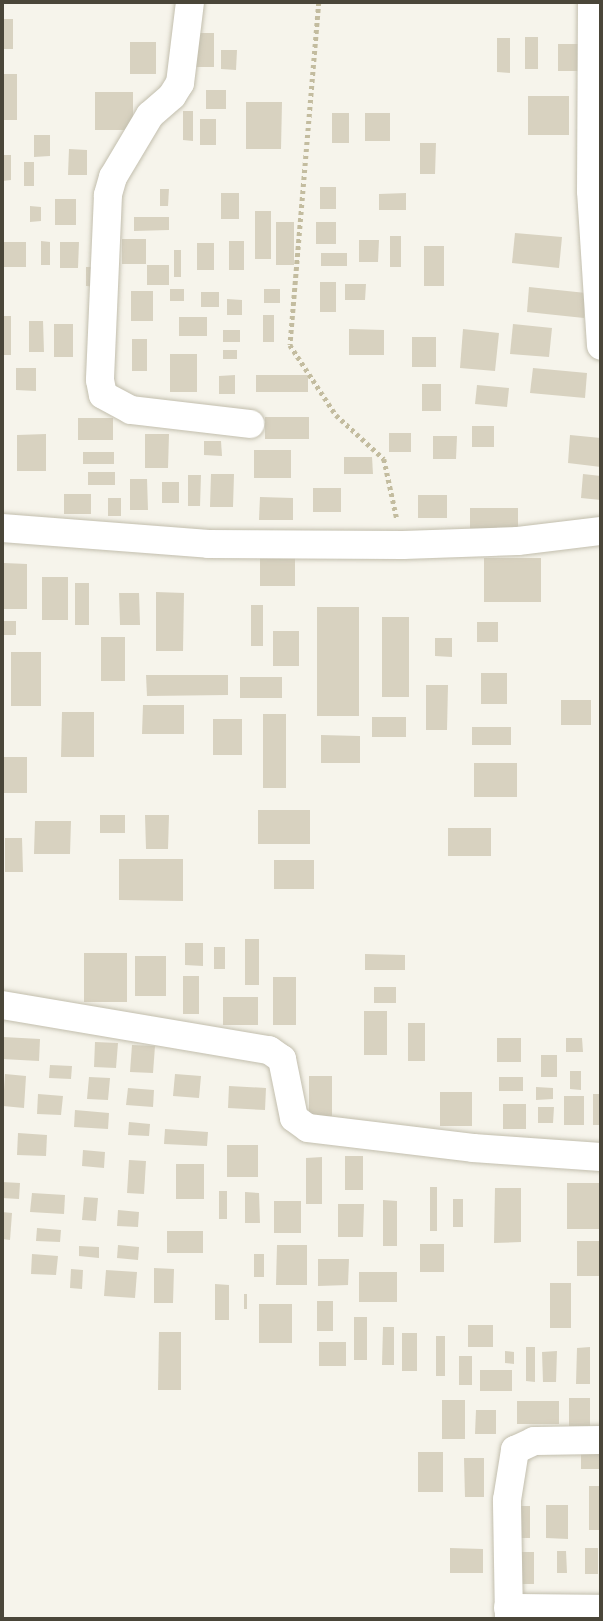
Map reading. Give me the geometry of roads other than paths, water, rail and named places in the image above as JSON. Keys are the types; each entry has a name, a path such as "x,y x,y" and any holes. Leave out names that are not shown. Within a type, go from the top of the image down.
{"street":[{"path":"190,2 180,83 172,96 150,115 113,177 108,195 100,380 103,395 131,410 250,424"},
{"path":"592,2 597,31 591,191 601,346"},
{"path":"2,528 208,544 518,541 601,531"},
{"path":"2,1005 244,1043 270,1051 282,1059 294,1118 308,1128 473,1148 601,1157"},
{"path":"601,1440 534,1441 515,1450 507,1500 509,1614 601,1609"}]}
